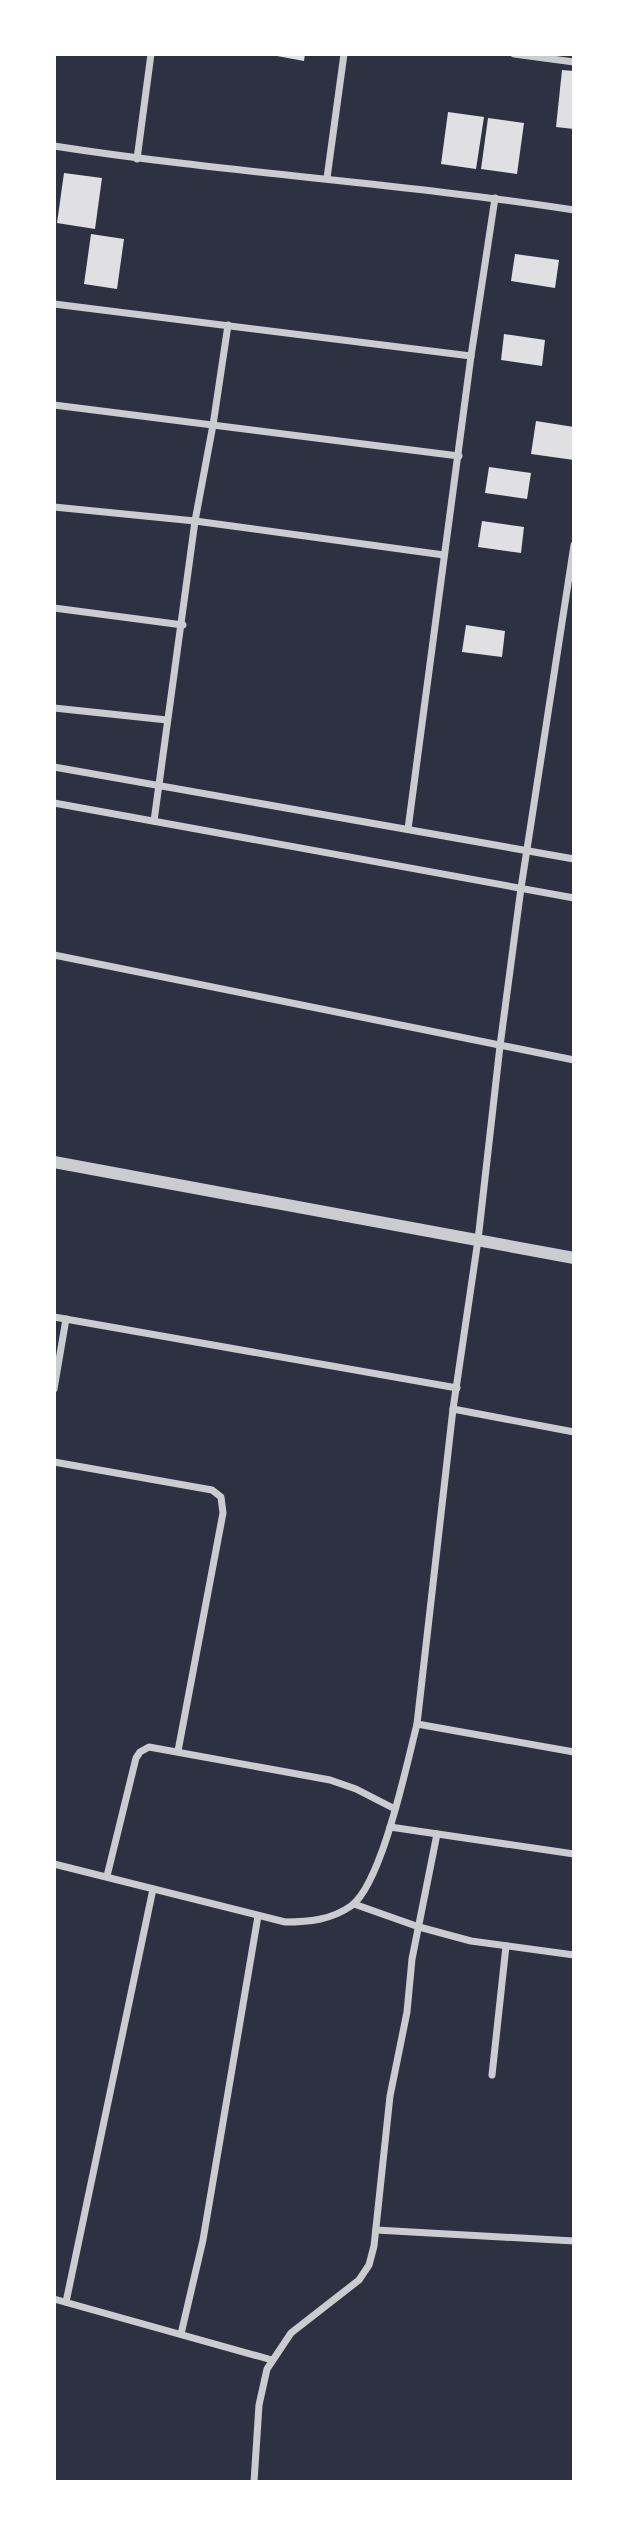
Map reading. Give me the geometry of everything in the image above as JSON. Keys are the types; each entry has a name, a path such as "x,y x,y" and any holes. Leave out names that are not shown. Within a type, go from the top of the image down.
{"street":[{"path":"137,159 151,54"},
{"path":"327,178 344,54"},
{"path":"514,54 574,62"},
{"path":"54,146 137,159 327,178 574,210"},
{"path":"408,829 471,356 495,198"},
{"path":"54,304 471,356"},
{"path":"154,821 183,625 195,521 228,325"},
{"path":"54,405 459,456"},
{"path":"54,507 195,521 444,555"},
{"path":"54,1864 285,1923 330,1918 354,1905 367,1886 390,1827 417,1724 453,1409 478,1240 521,888 574,545"},
{"path":"54,608 183,625"},
{"path":"54,708 167,720"},
{"path":"54,767 574,859"},
{"path":"54,803 574,898"},
{"path":"54,955 574,1060"},
{"path":"54,1162 574,1258"},
{"path":"54,1317 457,1388"},
{"path":"54,1389 65,1319"},
{"path":"453,1409 574,1432"},
{"path":"54,1462 212,1490 221,1497 223,1513 178,1751"},
{"path":"417,1724 574,1752"},
{"path":"107,1876 136,1758 149,1747 331,1780 356,1789 395,1809"},
{"path":"390,1827 574,1854"},
{"path":"254,2482 259,2405 267,2369 291,2333 359,2280 369,2264 376,2230 390,2096 407,2012 412,1958 437,1834"},
{"path":"66,2302 153,1889"},
{"path":"354,1905 471,1941 574,1955"},
{"path":"181,2334 203,2239 258,1916"},
{"path":"492,2075 506,1946"},
{"path":"376,2230 574,2241"},
{"path":"54,2299 272,2360"}],"building":[{"path":"266,54 305,54 304,61"},
{"path":"562,70 574,71 574,129 556,127"},
{"path":"448,112 484,117 476,169 441,164"},
{"path":"488,118 524,123 517,174 481,169"},
{"path":"64,173 102,178 95,229 57,223"},
{"path":"91,234 124,239 117,289 84,284"},
{"path":"515,254 559,260 555,288 511,281"},
{"path":"504,334 545,340 542,366 501,360"},
{"path":"536,421 574,427 574,460 531,454"},
{"path":"489,467 531,473 527,499 485,493"},
{"path":"482,521 524,527 521,553 478,547"},
{"path":"466,625 505,631 502,657 462,652"}]}
